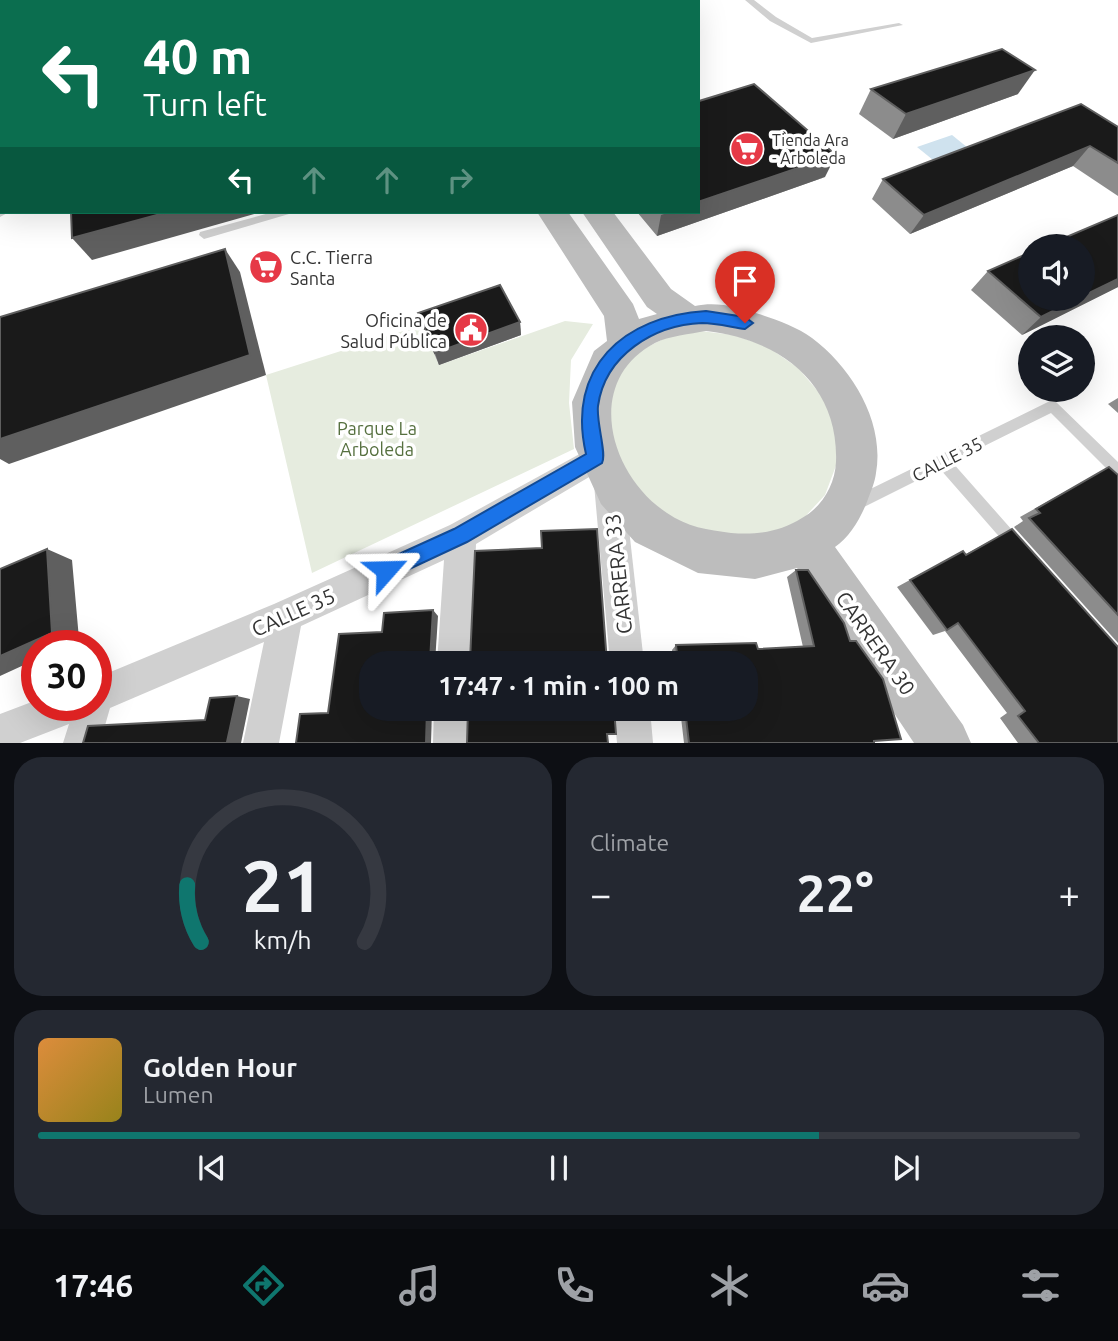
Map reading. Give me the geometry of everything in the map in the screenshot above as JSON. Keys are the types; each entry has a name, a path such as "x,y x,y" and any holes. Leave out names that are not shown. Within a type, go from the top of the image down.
{"street":[{"path":"553,214 621,314 625,344"},
{"path":"598,214 659,298 687,318"},
{"path":"687,318 726,319 765,329 800,349 832,380 854,422 859,445 856,479 842,511 806,543 781,552 754,557 726,556 697,550 646,524 625,505 603,471 590,431 590,405 608,360 644,331 687,318"},
{"name":"CALLE 35","path":"112,689 286,617 603,471"},
{"name":"CARRERA 33","path":"603,471 626,651"},
{"path":"455,651 461,536"},
{"name":"CARRERA 30","path":"806,543 946,743"},
{"path":"261,743 286,617"},
{"path":"0,732 29,721"},
{"path":"81,743 88,721"},
{"path":"451,743 452,721"},
{"path":"633,721 635,743"}],"lane":[{"path":"749,0 773,19 811,41 899,25"},
{"path":"204,235 278,214"},
{"name":"CALLE 35","path":"842,511 1052,406 1118,471"},
{"path":"942,461 1026,555"}],"green space":[{"name":"Parque La Arboleda","path":"565,321 593,324 571,360 569,403 574,449 312,573 266,375 422,325 439,365"},
{"path":"700,331 734,335 768,347 798,368 822,396 836,428 837,463 825,495 801,521 765,536 723,538 681,527 619,473 606,404 617,375 638,352 667,337"}],"water":[{"path":"952,135 973,152 938,164 917,147"}],"building":[{"path":"1002,49 1035,70 906,114 871,89"},
{"name":"Tienda Ara - Arboleda","path":"754,84 836,155 700,201 700,101"},
{"path":"1081,104 1118,127 1118,163 1090,146 924,215 883,179"},
{"path":"71,214 161,214 72,238"},
{"path":"1118,215 1118,279 1095,290 1095,234 1073,234"},
{"path":"225,249 250,355 0,439 0,317"},
{"path":"1018,258 1018,297 988,271"},
{"name":"Oficina de Salud Pública","path":"500,285 520,322 435,353 418,313"},
{"path":"1034,311 1053,311 1041,317"},
{"path":"1109,467 1118,475 1118,615 1029,518 1040,513 1036,509"},
{"path":"597,529 606,651 470,651 475,551 542,548 541,531"},
{"path":"1012,529 1118,647 1118,743 1039,743 1018,716 1025,711 958,623 947,630 910,580 963,551 966,555"},
{"path":"47,549 52,630 21,630 21,647 0,656 0,569"},
{"path":"796,570 808,570 844,623 850,641 856,641 883,679 901,739 874,743 689,743 686,721 758,721 758,651 677,651 676,645 756,643 758,649 814,646"},
{"path":"433,610 431,651 359,651 359,721 427,721 426,743 296,743 300,714 328,713 339,634 382,632 384,613"},
{"path":"237,696 227,742 229,743 83,743 88,726 205,720 210,698"},
{"path":"468,721 615,721 616,734 607,734 608,743 467,743"}],"place":[{"name":"Tienda Ara - Arboleda","path":"747,149"},
{"name":"C.C. Tierra Santa","path":"266,267"},
{"name":"Oficina de Salud Pública","path":"471,330"}],"route":[{"path":"386,570 461,536 596,458 590,431 590,405 608,360 625,344 644,331 687,318 706,317 745,323"}]}
